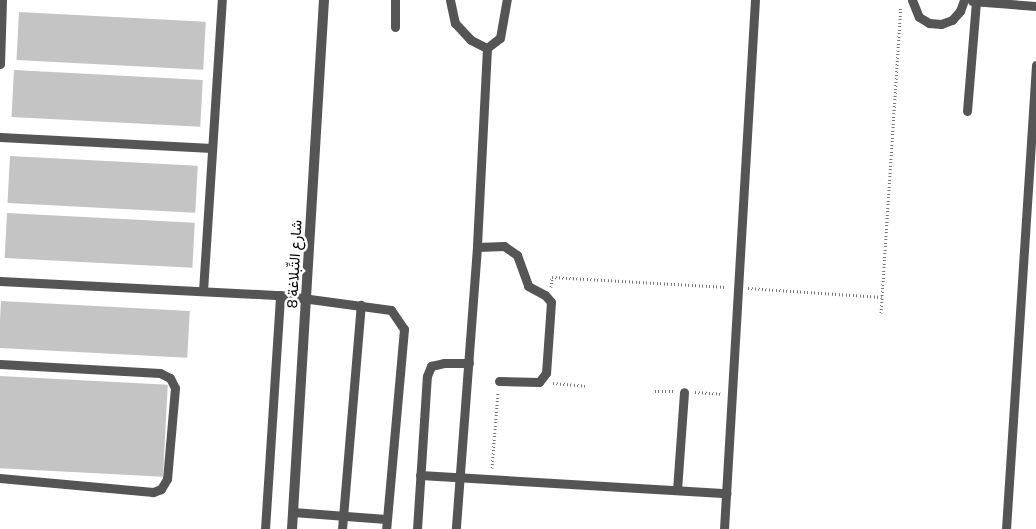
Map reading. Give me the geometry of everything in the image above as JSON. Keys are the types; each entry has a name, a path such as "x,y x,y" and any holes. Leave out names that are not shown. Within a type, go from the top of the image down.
{"street":[{"name":"شارع التِّبلاغة 8","path":"292,529 324,0"}],"lane":[{"path":"0,64 2,0"},
{"path":"203,291 222,0"},
{"path":"395,0 395,27"},
{"path":"450,0 455,23 471,40 487,48"},
{"path":"456,529 477,247 487,48 500,38 507,0"},
{"path":"724,529 755,0"},
{"path":"912,0 920,17 930,23 941,24 952,20 964,0 1036,6"},
{"path":"967,111 976,2"},
{"path":"1006,529 1036,65"},
{"path":"0,136 212,148"},
{"path":"477,247 504,246 517,254 528,286 545,295 551,302 546,373 540,382 499,381"},
{"path":"0,281 280,295 391,310 404,330 386,529"},
{"path":"265,529 280,295"},
{"path":"342,529 361,305"},
{"path":"416,529 427,376 431,366 444,363 469,363"},
{"path":"0,364 160,373 170,378 175,388 167,479 160,490 152,492 0,478"},
{"path":"677,490 684,392"},
{"path":"420,475 726,493"},
{"path":"293,512 386,519"}],"path":[{"path":"881,313 901,0"},
{"path":"551,302 552,277 882,297"},
{"path":"491,479 499,381"},
{"path":"540,382 585,386"}],"building":[{"path":"19,12 206,22 203,70 16,60"},
{"path":"14,70 203,80 200,127 12,117"},
{"path":"10,156 198,166 195,213 8,203"},
{"path":"7,213 195,223 192,268 5,258"},
{"path":"1,301 190,311 187,358 0,348"},
{"path":"0,376 168,385 163,477 0,468"}]}
